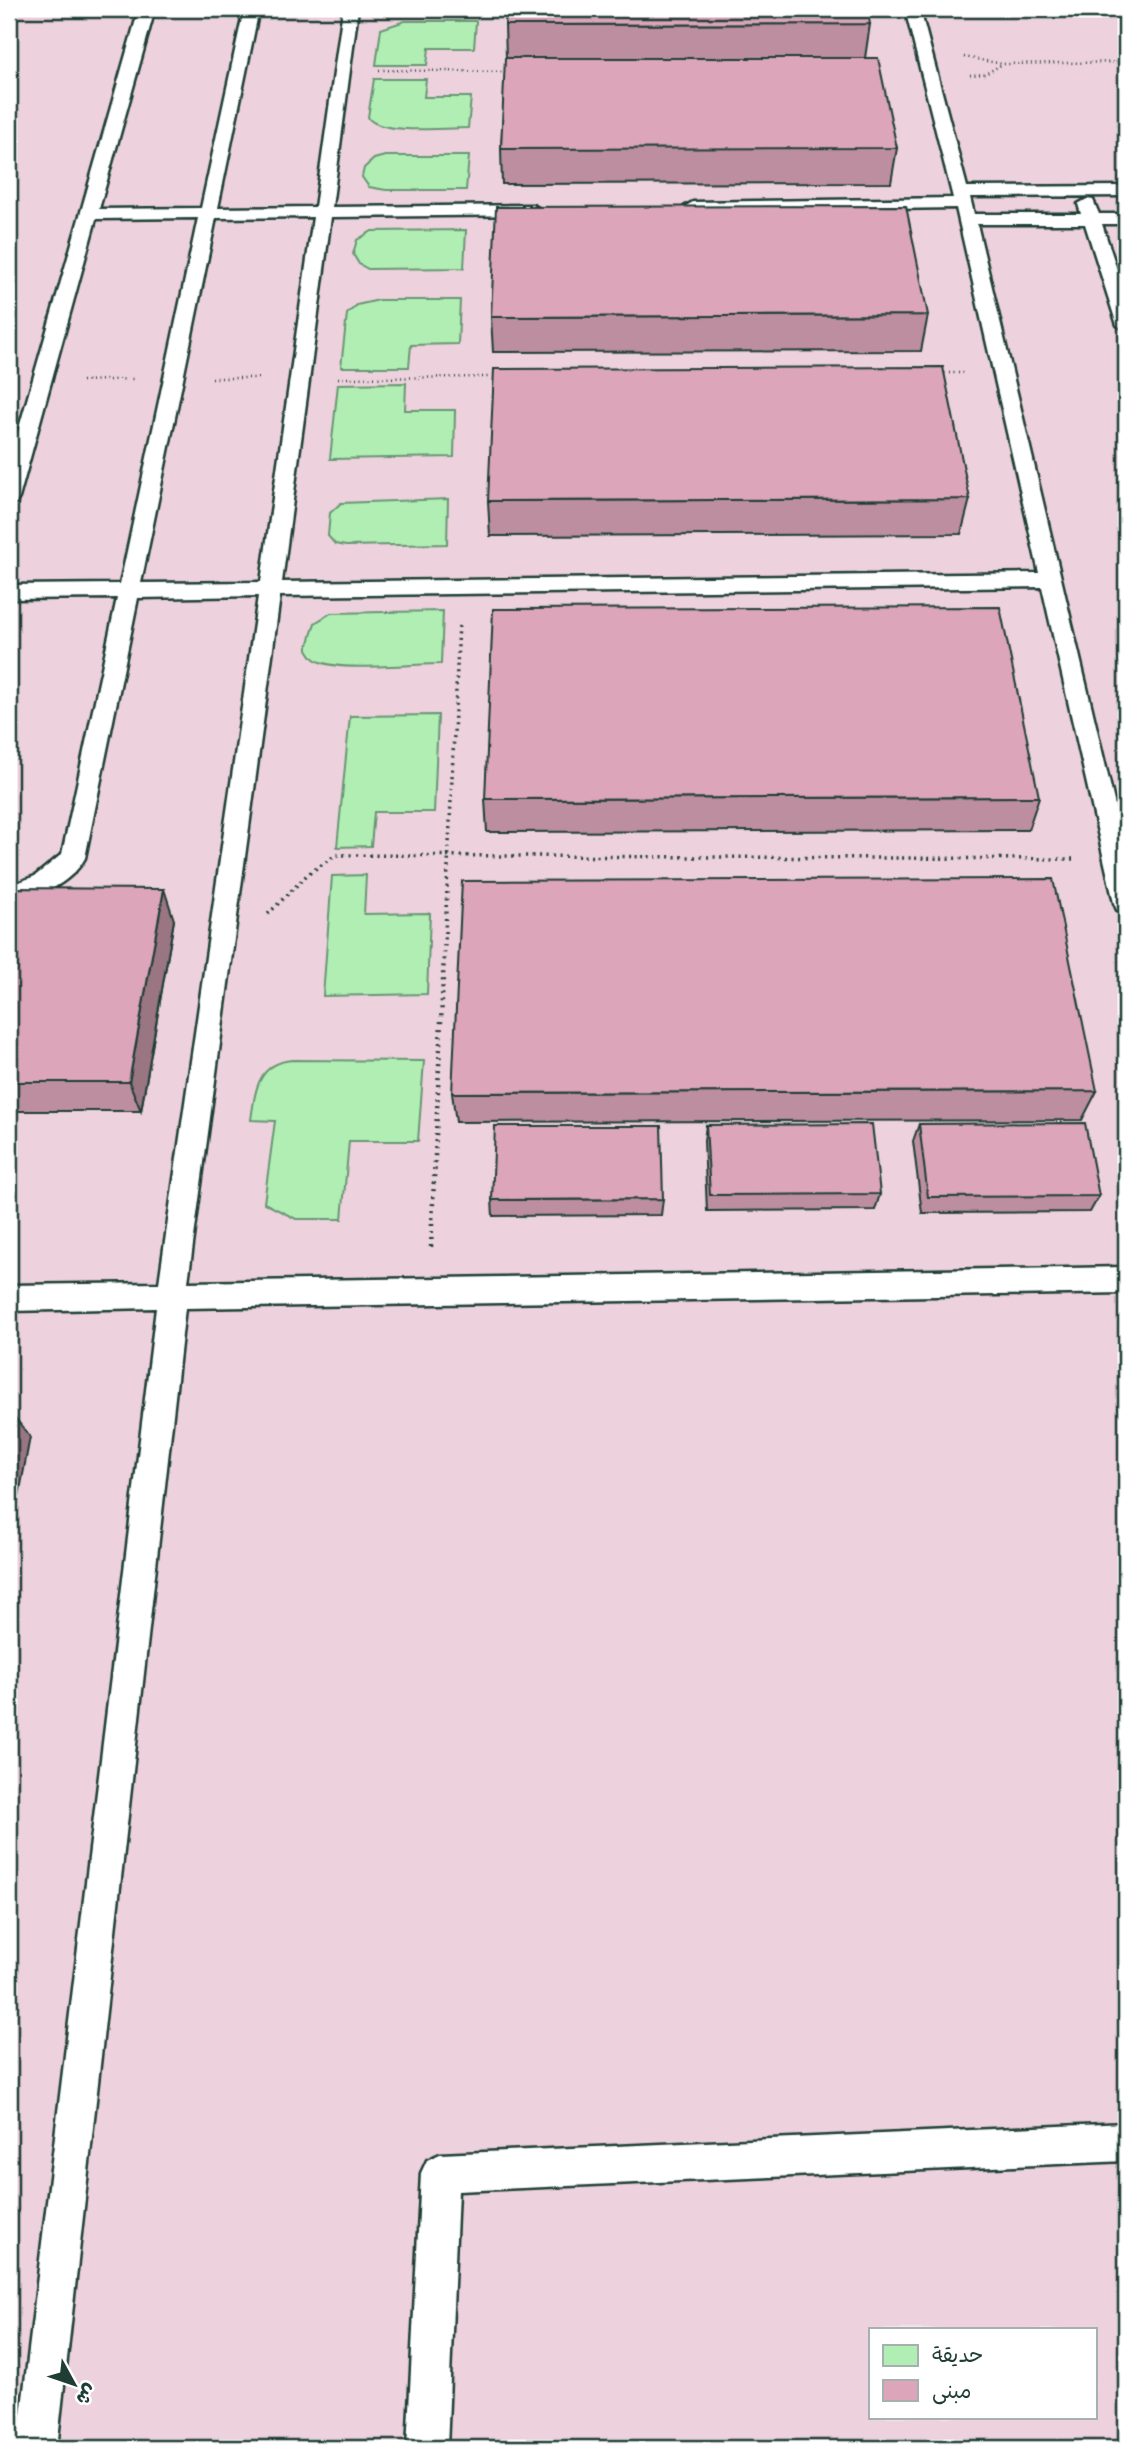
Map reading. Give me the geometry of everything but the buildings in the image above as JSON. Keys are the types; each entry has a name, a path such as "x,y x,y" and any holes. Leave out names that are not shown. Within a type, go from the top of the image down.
{"lane":[{"path":"9,498 147,9"},
{"path":"9,896 44,883 74,858 251,9"},
{"path":"37,2448 172,1294 351,9"},
{"path":"912,9 963,205 1126,903"},
{"path":"670,208 963,205 1083,192 1126,191"},
{"path":"1083,192 1126,325"},
{"path":"963,205 1092,219 1126,219"},
{"path":"88,214 544,210"},
{"path":"9,592 1049,580"},
{"path":"9,1298 1126,1280"},
{"path":"427,2448 440,2173 1126,2142"}],"path":[{"path":"955,57 979,58 1003,64 1126,62"},
{"path":"965,75 985,74 1003,64"},
{"path":"342,70 512,72"},
{"path":"933,373 1002,372"},
{"path":"41,382 174,378 505,377"},
{"path":"429,1290 460,587"},
{"path":"223,921 267,914 281,903 304,874 318,863 336,855 1116,859"}],"shaded area":[{"path":"9,9 1126,9 1126,2448 9,2448"}],"green space":[{"path":"405,21 476,21 474,48 429,48 427,65 376,65 381,29"},
{"path":"374,79 426,79 424,97 471,97 468,128 398,128 374,123 368,117"},
{"path":"385,156 469,156 466,190 386,190 369,187 362,177 364,168 374,159"},
{"path":"466,230 464,268 368,269 359,264 353,254 357,240 372,231"},
{"path":"379,300 460,300 458,344 411,345 409,367 341,367 347,314 357,305"},
{"path":"406,383 405,410 455,410 454,457 330,459 338,384"},
{"path":"448,499 447,544 346,546 335,544 328,536 330,513 341,503"},
{"path":"443,611 441,664 343,666 316,660 307,649 315,623 331,613"},
{"path":"438,715 434,812 374,812 371,846 337,847 350,716"},
{"path":"366,875 364,914 430,913 427,994 323,996 332,876"},
{"path":"424,1061 418,1141 349,1141 342,1219 296,1219 264,1203 275,1121 251,1120 254,1099 265,1073 280,1062"}]}
